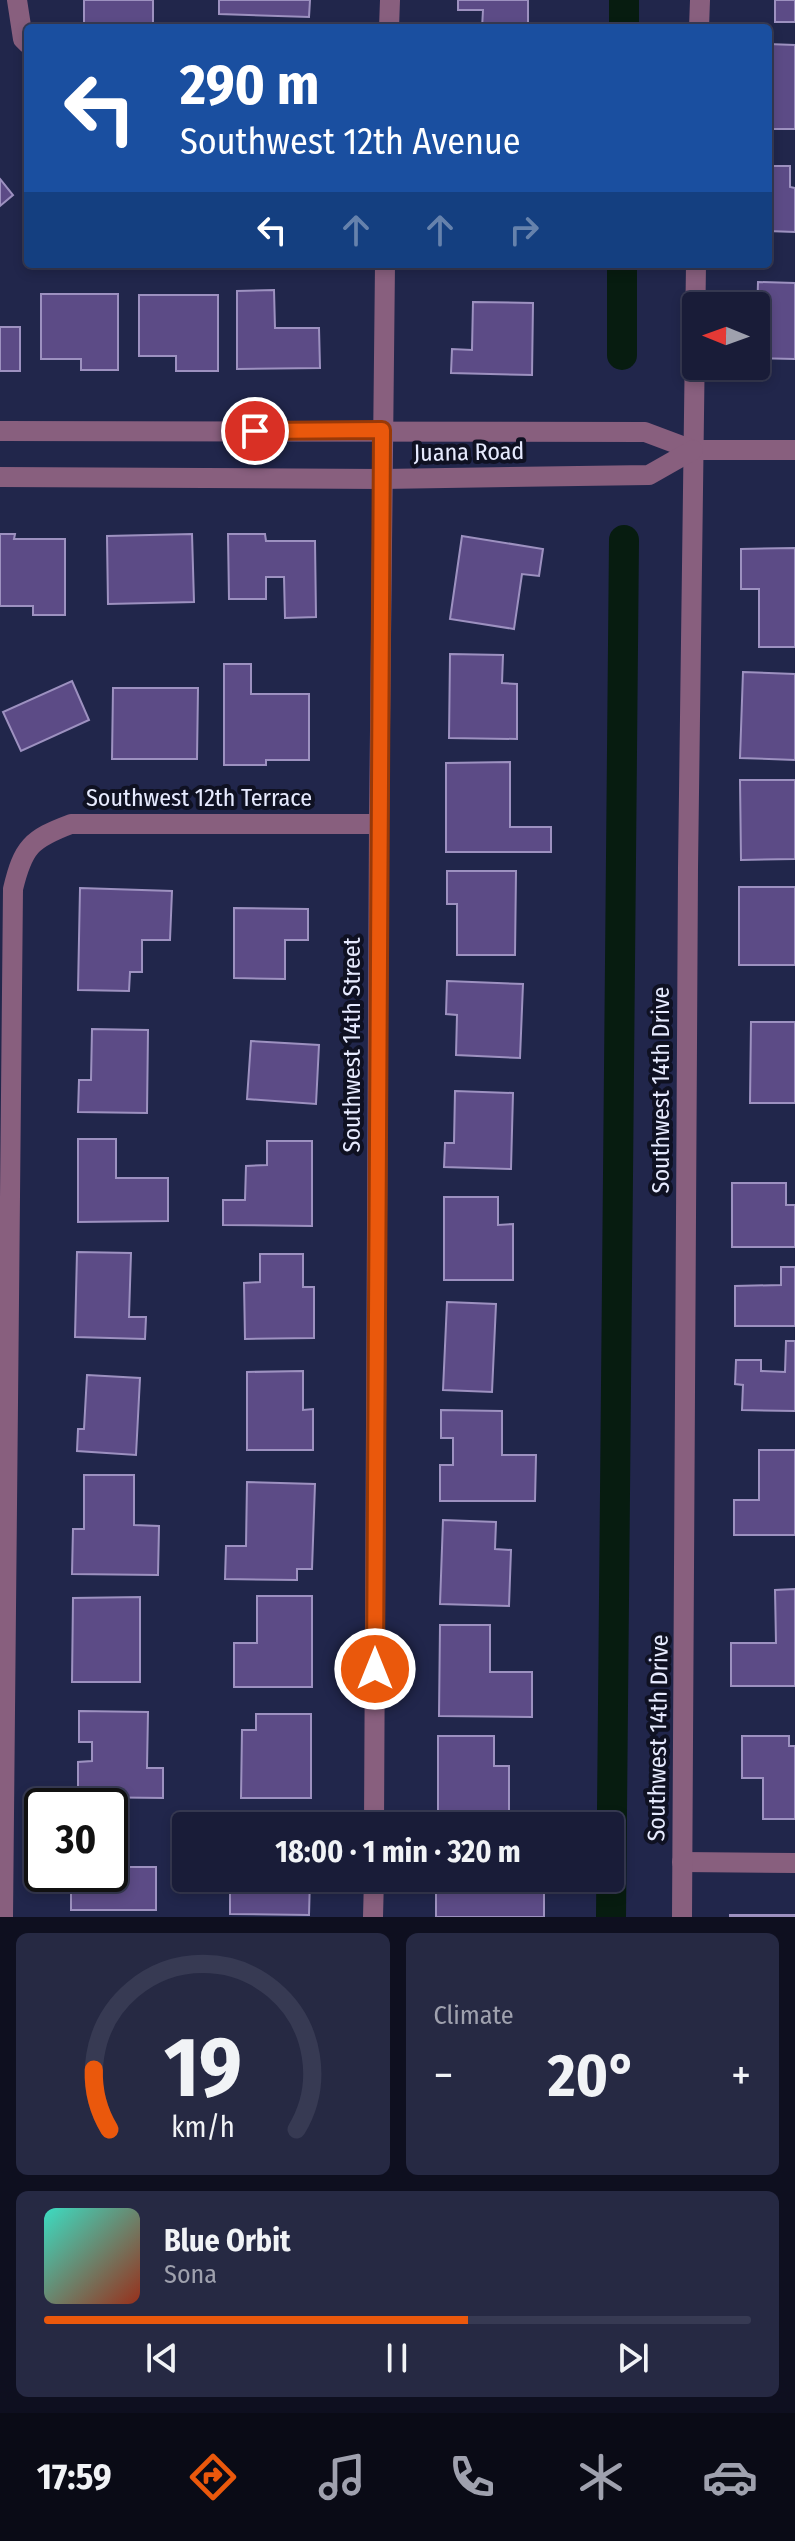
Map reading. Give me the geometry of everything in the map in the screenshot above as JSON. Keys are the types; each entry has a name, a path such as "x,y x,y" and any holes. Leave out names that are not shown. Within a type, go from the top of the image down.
{"street":[{"path":"17,0 24,40"},
{"path":"389,24 390,0"},
{"path":"699,24 700,0"},
{"name":"Southwest 14th Street","path":"374,1812 385,268"},
{"name":"Southwest 14th Drive","path":"682,1917 688,868 696,268"},
{"name":"Juana Road","path":"0,431 645,432 693,450 795,450"},
{"name":"Juana Road","path":"0,477 382,479 649,475 693,450"},
{"name":"Southwest 12th Terrace","path":"3,1917 13,889 20,858 41,835 71,824 379,824"},
{"path":"682,1862 795,1863"},
{"path":"373,1917 374,1892"}],"building":[{"path":"84,0 153,0 153,24 84,24"},
{"path":"219,0 310,0 309,17 219,14"},
{"path":"458,0 528,0 528,24 482,24 483,10 458,10"},
{"path":"775,0 795,0 795,22 775,22"},
{"path":"772,44 795,45 795,129 772,129"},
{"path":"772,166 790,166 790,187 795,188 795,232 772,231"},
{"path":"0,179 13,195 0,206"},
{"path":"758,282 795,283 795,359 770,358 770,292 758,292"},
{"path":"274,290 275,328 319,328 320,368 237,369 237,291"},
{"path":"41,294 118,294 118,370 81,370 81,359 41,359"},
{"path":"139,295 218,295 218,371 176,371 176,356 139,356"},
{"path":"473,302 533,303 532,375 451,373 452,349 472,350"},
{"path":"0,327 20,327 20,371 0,371"},
{"path":"0,534 15,534 14,539 65,539 65,615 33,615 33,606 0,606"},
{"path":"192,534 194,602 108,604 107,536"},
{"path":"228,534 265,534 266,541 315,541 316,617 285,618 284,577 266,577 266,599 229,599"},
{"path":"462,536 543,549 539,576 522,574 514,629 450,619"},
{"path":"795,548 795,647 759,647 759,589 741,589 741,549"},
{"path":"450,654 503,655 502,683 517,684 517,739 449,738"},
{"path":"224,664 251,664 251,694 309,694 309,760 266,760 266,765 224,765"},
{"path":"743,672 795,674 795,760 740,758"},
{"path":"72,681 89,720 21,751 3,712"},
{"path":"113,688 198,688 197,759 112,759"},
{"path":"510,762 510,827 551,827 551,852 446,852 446,763"},
{"path":"740,780 795,780 795,859 741,860"},
{"path":"447,871 516,871 515,955 457,955 457,904 447,904"},
{"path":"739,887 795,887 795,965 739,965"},
{"path":"80,888 172,891 170,940 142,940 142,972 130,972 129,991 78,990"},
{"path":"234,908 308,909 308,940 285,940 285,979 234,978"},
{"path":"447,981 523,984 520,1058 456,1055 457,1015 446,1014"},
{"path":"751,1022 795,1022 795,1103 750,1103"},
{"path":"92,1029 148,1030 147,1113 78,1112 79,1080 91,1080"},
{"path":"251,1041 319,1045 316,1104 247,1099"},
{"path":"455,1091 513,1093 511,1169 444,1167 445,1143 454,1143"},
{"path":"78,1139 116,1139 116,1178 168,1178 168,1221 78,1222"},
{"path":"267,1141 312,1141 312,1226 223,1225 223,1200 245,1200 246,1166 267,1165"},
{"path":"732,1183 786,1183 786,1205 795,1205 795,1247 732,1247"},
{"path":"444,1197 498,1197 498,1225 513,1224 513,1280 444,1280"},
{"path":"77,1252 131,1253 129,1317 146,1317 145,1339 75,1337"},
{"path":"260,1254 303,1254 303,1287 314,1287 314,1338 245,1339 244,1283 260,1282"},
{"path":"781,1267 795,1267 795,1326 735,1326 735,1286 781,1285"},
{"path":"447,1302 496,1304 492,1392 443,1390"},
{"path":"786,1341 795,1341 795,1411 742,1410 743,1385 735,1384 736,1360 761,1360 761,1371 785,1372"},
{"path":"303,1371 303,1410 313,1409 313,1450 247,1450 247,1372"},
{"path":"87,1375 140,1378 136,1455 77,1451 78,1429 84,1429"},
{"path":"441,1410 502,1411 502,1455 536,1455 535,1501 440,1501 440,1465 453,1465 453,1438 441,1438"},
{"path":"759,1450 795,1450 795,1535 734,1535 734,1500 759,1500"},
{"path":"84,1475 134,1475 134,1525 159,1526 158,1575 72,1574 73,1529 84,1529"},
{"path":"247,1482 315,1484 312,1569 297,1569 297,1580 225,1579 226,1546 246,1546"},
{"path":"443,1520 496,1522 495,1549 511,1550 509,1606 440,1604"},
{"path":"795,1589 795,1686 731,1686 731,1643 776,1643 775,1590"},
{"path":"257,1596 312,1596 312,1687 234,1687 234,1643 257,1643"},
{"path":"140,1597 140,1682 72,1682 73,1598"},
{"path":"440,1625 490,1625 490,1672 532,1672 532,1717 439,1716"},
{"path":"79,1711 148,1712 147,1768 163,1768 163,1798 128,1798 128,1788 78,1788 78,1762 92,1761 92,1742 79,1742"},
{"path":"256,1714 311,1714 311,1798 241,1798 242,1730 256,1730"},
{"path":"438,1736 494,1736 494,1766 509,1766 509,1812 438,1812"},
{"path":"742,1736 789,1736 789,1746 795,1746 795,1819 763,1819 763,1778 742,1778"},
{"path":"128,1867 156,1867 156,1910 71,1910 71,1892 128,1892"},
{"path":"230,1892 310,1892 309,1915 230,1914"},
{"path":"436,1892 544,1892 544,1917 436,1917"},
{"path":"795,1915 795,1917 730,1917"}],"waterway":[{"path":"624,0 624,24"},
{"path":"622,268 622,355"},
{"path":"611,1917 624,540"}],"route":[{"path":"255,431 382,430 375,1669"}]}
